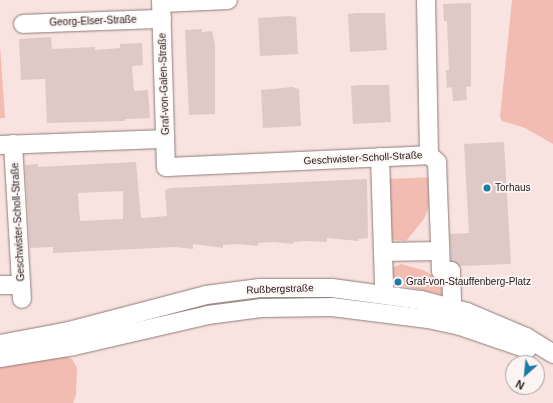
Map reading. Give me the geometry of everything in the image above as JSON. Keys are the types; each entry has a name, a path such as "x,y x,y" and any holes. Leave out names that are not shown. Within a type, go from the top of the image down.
{"street":[{"name":"Georg-Elser-Straße","path":"23,24 228,0"},
{"name":"Geschwister-Scholl-Straße","path":"166,167 429,155 426,0"},
{"name":"Graf-von-Galen-Straße","path":"162,7 166,167"},
{"name":"Geschwister-Scholl-Straße","path":"0,285 22,292 6,144 166,139"},
{"path":"429,155 437,162 441,272 451,271 452,300"},
{"path":"380,157 384,287"},
{"path":"383,252 440,251"},
{"name":"Rußbergstraße","path":"0,344 69,331 206,295 260,288 332,288 421,300 467,312 526,337 553,354"},
{"name":"Rußbergstraße","path":"0,358 74,346 208,315 261,308 332,307 428,319 460,326 553,357"}],"shaded area":[{"path":"512,0 553,0 553,144 525,128 502,121 500,117"},
{"path":"0,45 5,118 0,118"},
{"path":"433,177 430,204 424,219 406,241 393,240 389,236 387,179"},
{"path":"401,264 423,270 446,282 445,295 403,286 404,281 389,279 394,267"},
{"path":"62,354 72,359 77,368 76,395 73,403 0,403 0,363"}],"building":[{"path":"471,3 471,86 466,87 467,100 453,101 452,87 447,88 446,70 449,70 447,21 444,21 443,4"},
{"path":"385,13 387,50 350,52 348,14"},
{"path":"296,17 298,54 260,56 258,18"},
{"path":"202,29 202,32 212,31 215,45 215,114 189,115 185,30"},
{"path":"51,37 52,49 95,47 95,50 120,48 120,44 142,43 143,65 132,66 134,91 148,90 150,118 125,119 125,121 47,123 45,79 21,80 19,39"},
{"path":"389,85 391,122 353,124 351,86"},
{"path":"292,87 299,89 301,126 263,128 261,90"},
{"name":"Torhaus","path":"504,142 511,264 460,266 451,261 450,234 469,233 464,144"},
{"path":"136,162 141,218 167,216 165,190 171,188 367,179 368,238 358,239 358,241 327,238 327,242 306,241 293,242 293,244 274,242 258,243 258,246 238,244 223,245 223,248 193,244 193,249 175,247 53,253 53,247 30,248 25,165 38,164 38,167","holes":["123,191 123,219 80,221 78,193"]}],"place":[{"name":"Torhaus","path":"487,188"},
{"name":"Graf-von-Stauffenberg-Platz","path":"398,282"}]}
